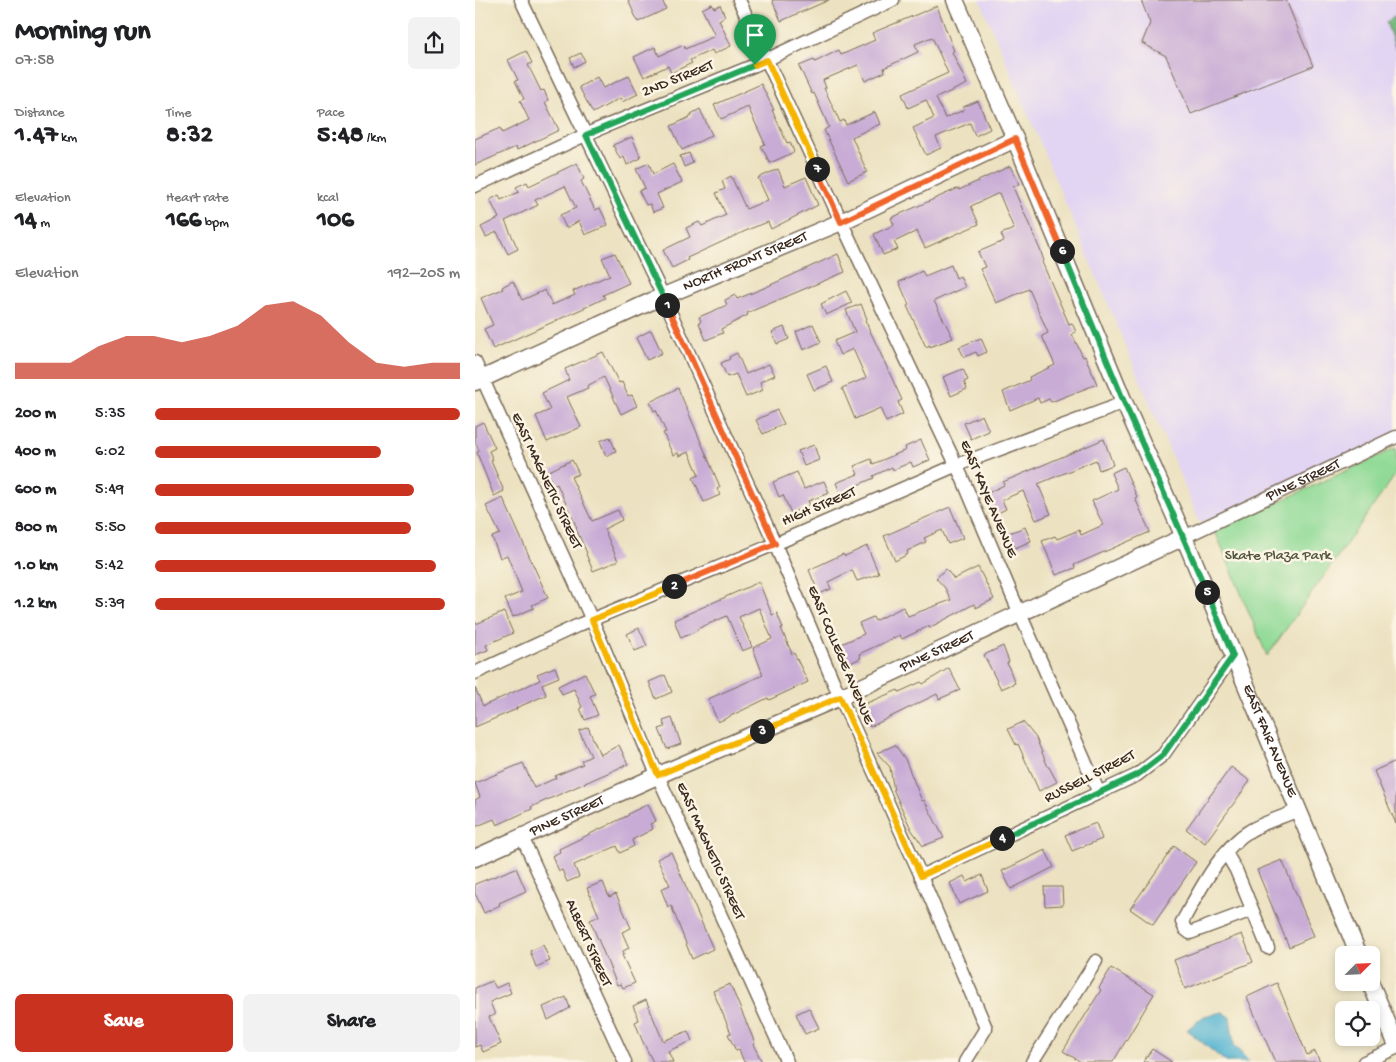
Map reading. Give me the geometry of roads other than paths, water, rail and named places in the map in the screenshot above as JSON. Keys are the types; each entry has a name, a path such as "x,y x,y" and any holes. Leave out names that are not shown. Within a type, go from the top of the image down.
{"street":[{"name":"EAST COLLEGE AVENUE","path":"521,0 663,296 775,544 840,697 921,876 986,1028 965,1062"},
{"name":"EAST KAYE AVENUE","path":"739,0 841,222 957,465 1099,793"},
{"name":"2ND STREET","path":"475,186 586,135 767,60 893,0"},
{"name":"EAST FAIR AVENUE","path":"955,0 1124,402 1184,537 1355,946"},
{"name":"NORTH FRONT STREET","path":"479,381 663,296 841,222 1015,139"},
{"name":"EAST MAGNETIC STREET","path":"475,362 479,381 592,620 658,775 787,1062"},
{"name":"HIGH STREET","path":"475,673 592,620 775,544 957,465 1124,402"},
{"name":"PINE STREET","path":"475,858 658,775 840,697 1396,437"},
{"name":"RUSSELL STREET","path":"921,876 1137,775 1163,755 1233,656"},
{"path":"1252,910 1190,933 1185,929 1182,922 1208,874 1235,841 1251,830 1298,810"},
{"name":"ALBERT STREET","path":"522,837 625,1062"},
{"path":"1226,853 1236,870 1267,948"},
{"path":"1032,1062 1096,961"},
{"path":"1374,991 1396,1043"},
{"path":"1365,1062 1396,1048"}],"water":[{"path":"1223,1012 1230,1017 1234,1045 1249,1062 1226,1062 1187,1030 1204,1016"}],"park label":[{"name":"Skate Plaza Park","path":"1278,556"}]}
